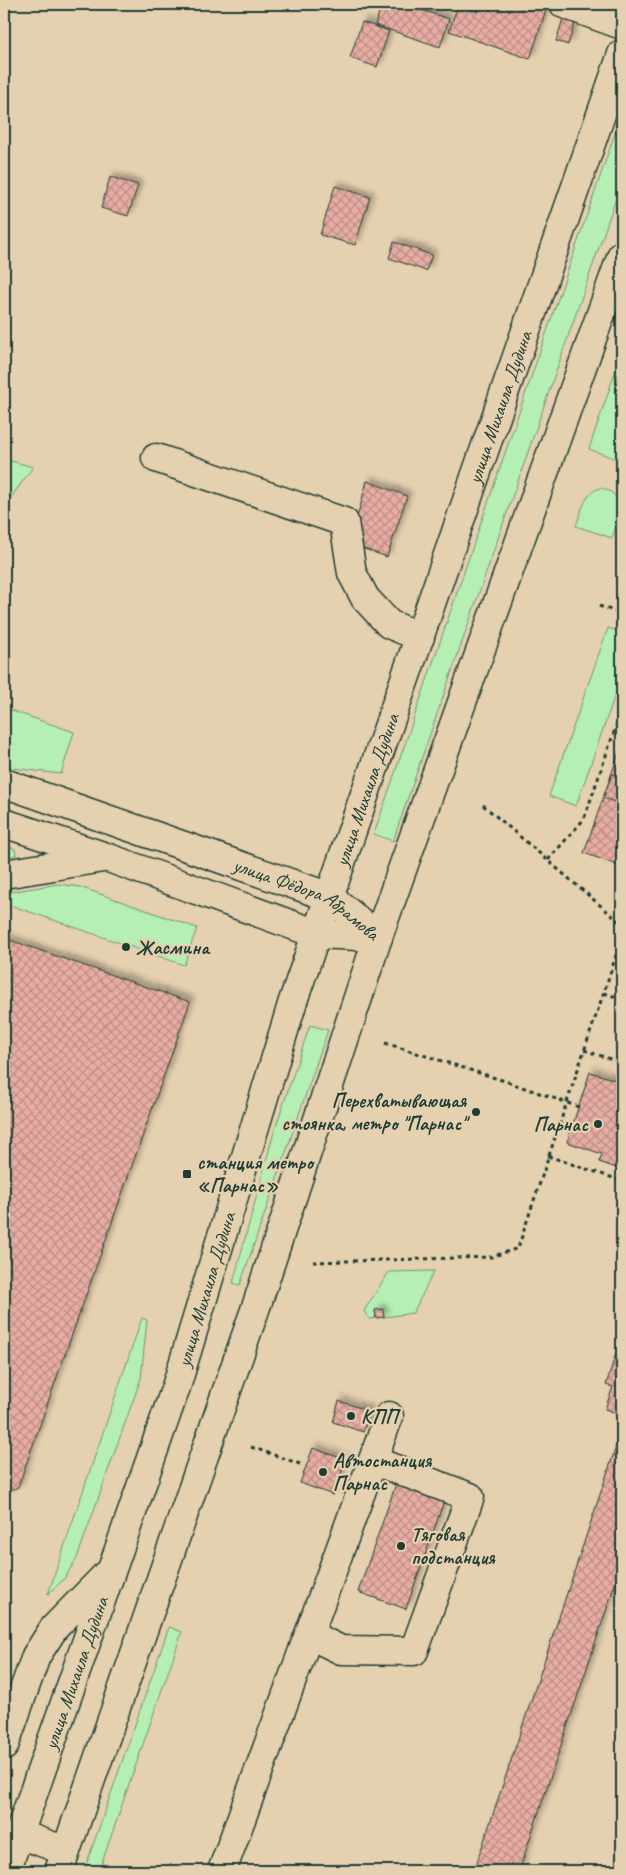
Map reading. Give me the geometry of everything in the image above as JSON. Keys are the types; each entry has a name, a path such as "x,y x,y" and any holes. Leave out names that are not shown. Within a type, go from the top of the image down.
{"street":[{"path":"564,4 622,25"},
{"name":"улица Михаила Дудина","path":"6,1871 177,1384 294,1000 622,54"},
{"path":"19,1834 62,1861 257,1304 378,937 622,256"},
{"path":"156,458 344,522 352,573 365,598 389,624 420,637"},
{"name":"улица Фёдора Абрамова","path":"4,782 330,897 378,937"},
{"name":"улица Фёдора Абрамова","path":"4,823 106,857 317,934 378,937"},
{"path":"4,874 106,857"},
{"path":"222,1871 389,1416"},
{"path":"310,1635 342,1650 414,1651 470,1497 374,1461"},
{"path":"4,1746 9,1715 36,1656 54,1628 112,1569"}],"path":[{"path":"599,606 622,614"},
{"path":"548,860 584,819 622,709"},
{"path":"483,805 622,924"},
{"path":"312,1262 491,1257 518,1248 622,938"},
{"path":"604,993 622,999"},
{"path":"385,1043 579,1107"},
{"path":"584,1050 622,1063"},
{"path":"548,1156 622,1181"},
{"path":"251,1447 300,1464"}],"green space":[{"path":"622,113 622,181 393,841 374,834"},
{"path":"622,352 622,461 589,449"},
{"path":"4,459 33,467 4,507"},
{"path":"600,488 608,490 617,500 617,522 612,538 576,526 587,498"},
{"path":"608,628 622,633 622,675 576,806 549,796"},
{"path":"4,708 74,732 61,774 4,767"},
{"path":"4,845 15,849 16,855 4,858"},
{"path":"58,884 80,887 197,928 184,965 4,903 4,893"},
{"path":"310,1025 328,1030 240,1285 233,1283 274,1132"},
{"path":"434,1271 413,1313 384,1317 382,1309 375,1310 376,1318 369,1319 364,1311 389,1272"},
{"path":"142,1318 147,1320 141,1378 77,1558 64,1579 48,1594"},
{"path":"169,1627 182,1632 99,1871 84,1871"}],"building":[{"path":"382,4 403,4 449,19 440,47 375,25"},
{"path":"481,4 548,4 530,59 449,31 458,5 478,12"},
{"path":"563,19 575,23 568,45 556,41"},
{"path":"362,22 389,31 377,67 350,58"},
{"path":"110,177 138,185 128,216 101,208"},
{"path":"335,186 370,197 355,245 320,235"},
{"path":"394,242 432,255 426,271 389,258"},
{"path":"367,481 407,496 387,557 350,544"},
{"path":"622,744 622,867 584,853"},
{"path":"612,774 622,778 622,804 603,798"},
{"path":"4,938 190,1002 18,1487 4,1494"},
{"name":"Парнас","path":"590,1072 622,1082 622,1170 599,1162 602,1154 567,1142"},
{"path":"383,1309 384,1317 376,1318 375,1310"},
{"path":"622,1335 622,1415 605,1409 613,1387 606,1385"},
{"name":"КПП","path":"339,1401 370,1411 363,1432 333,1422"},
{"path":"622,1429 622,1442 618,1441"},
{"path":"618,1441 622,1442 622,1563 519,1871 474,1871"},
{"name":"Автостанция Парнас","path":"313,1448 346,1460 333,1495 300,1483"},
{"name":"Тяговая подстанция","path":"396,1484 444,1501 406,1609 358,1592"}],"place":[{"name":"Жасмина","path":"126,947"},
{"name":"Перехватывающая стоянка, метро \"Парнас\"","path":"476,1112"},
{"name":"Парнас","path":"598,1124"},
{"name":"станция метро «Парнас»","path":"187,1174"},
{"name":"КПП","path":"351,1416"},
{"name":"Автостанция Парнас","path":"323,1472"},
{"name":"Тяговая подстанция","path":"401,1546"}]}
